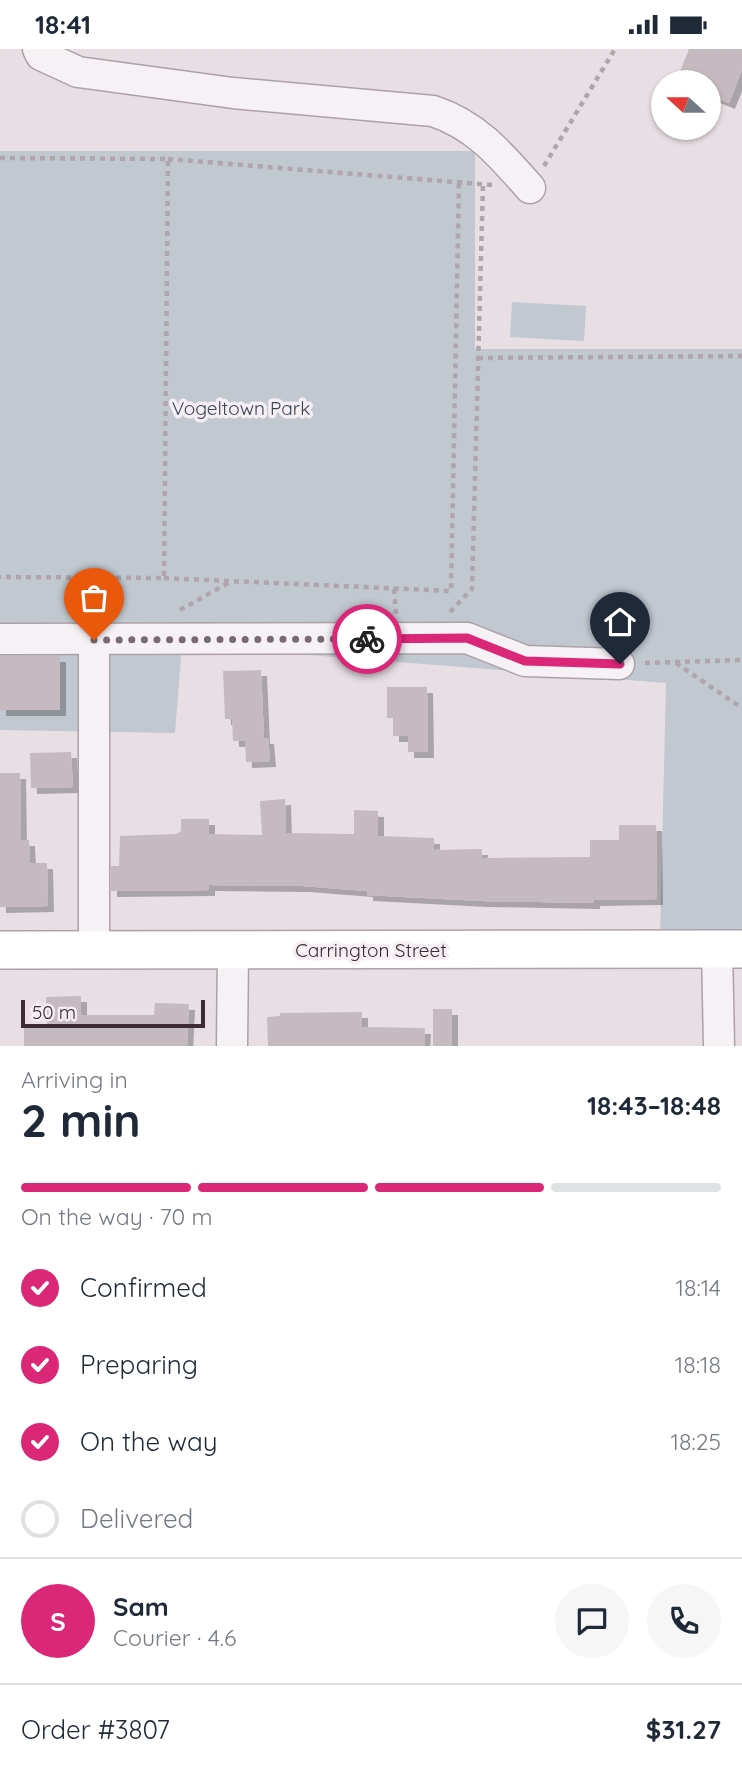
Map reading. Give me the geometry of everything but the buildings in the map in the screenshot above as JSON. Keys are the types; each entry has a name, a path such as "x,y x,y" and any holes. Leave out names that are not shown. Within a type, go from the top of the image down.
{"main road":[{"name":"Carrington Street","path":"0,950 730,949"}],"street":[{"path":"38,49 41,55 78,72 233,93 433,111 457,119 475,131 530,188"},
{"path":"0,639 467,638 525,661 620,664"},
{"path":"94,640 94,950"},
{"path":"719,1046 730,949"},
{"path":"232,1046 233,951"}],"path":[{"path":"530,188 615,49"},
{"path":"0,158 168,159 483,184 472,589 420,639"},
{"path":"164,578 168,159"},
{"path":"0,577 164,578 451,591 459,182"},
{"path":"478,358 742,356"},
{"path":"620,664 742,660"},
{"path":"676,662 742,708"}],"green space":[{"name":"Vogeltown Park","path":"0,151 475,151 475,349 742,349 742,937 660,936 666,683 182,645 175,733 0,730"},
{"path":"512,302 586,306 584,341 510,337"}],"way so far":[{"path":"94,640 367,639"}],"route":[{"path":"367,639 467,638 525,661 620,664"}]}
